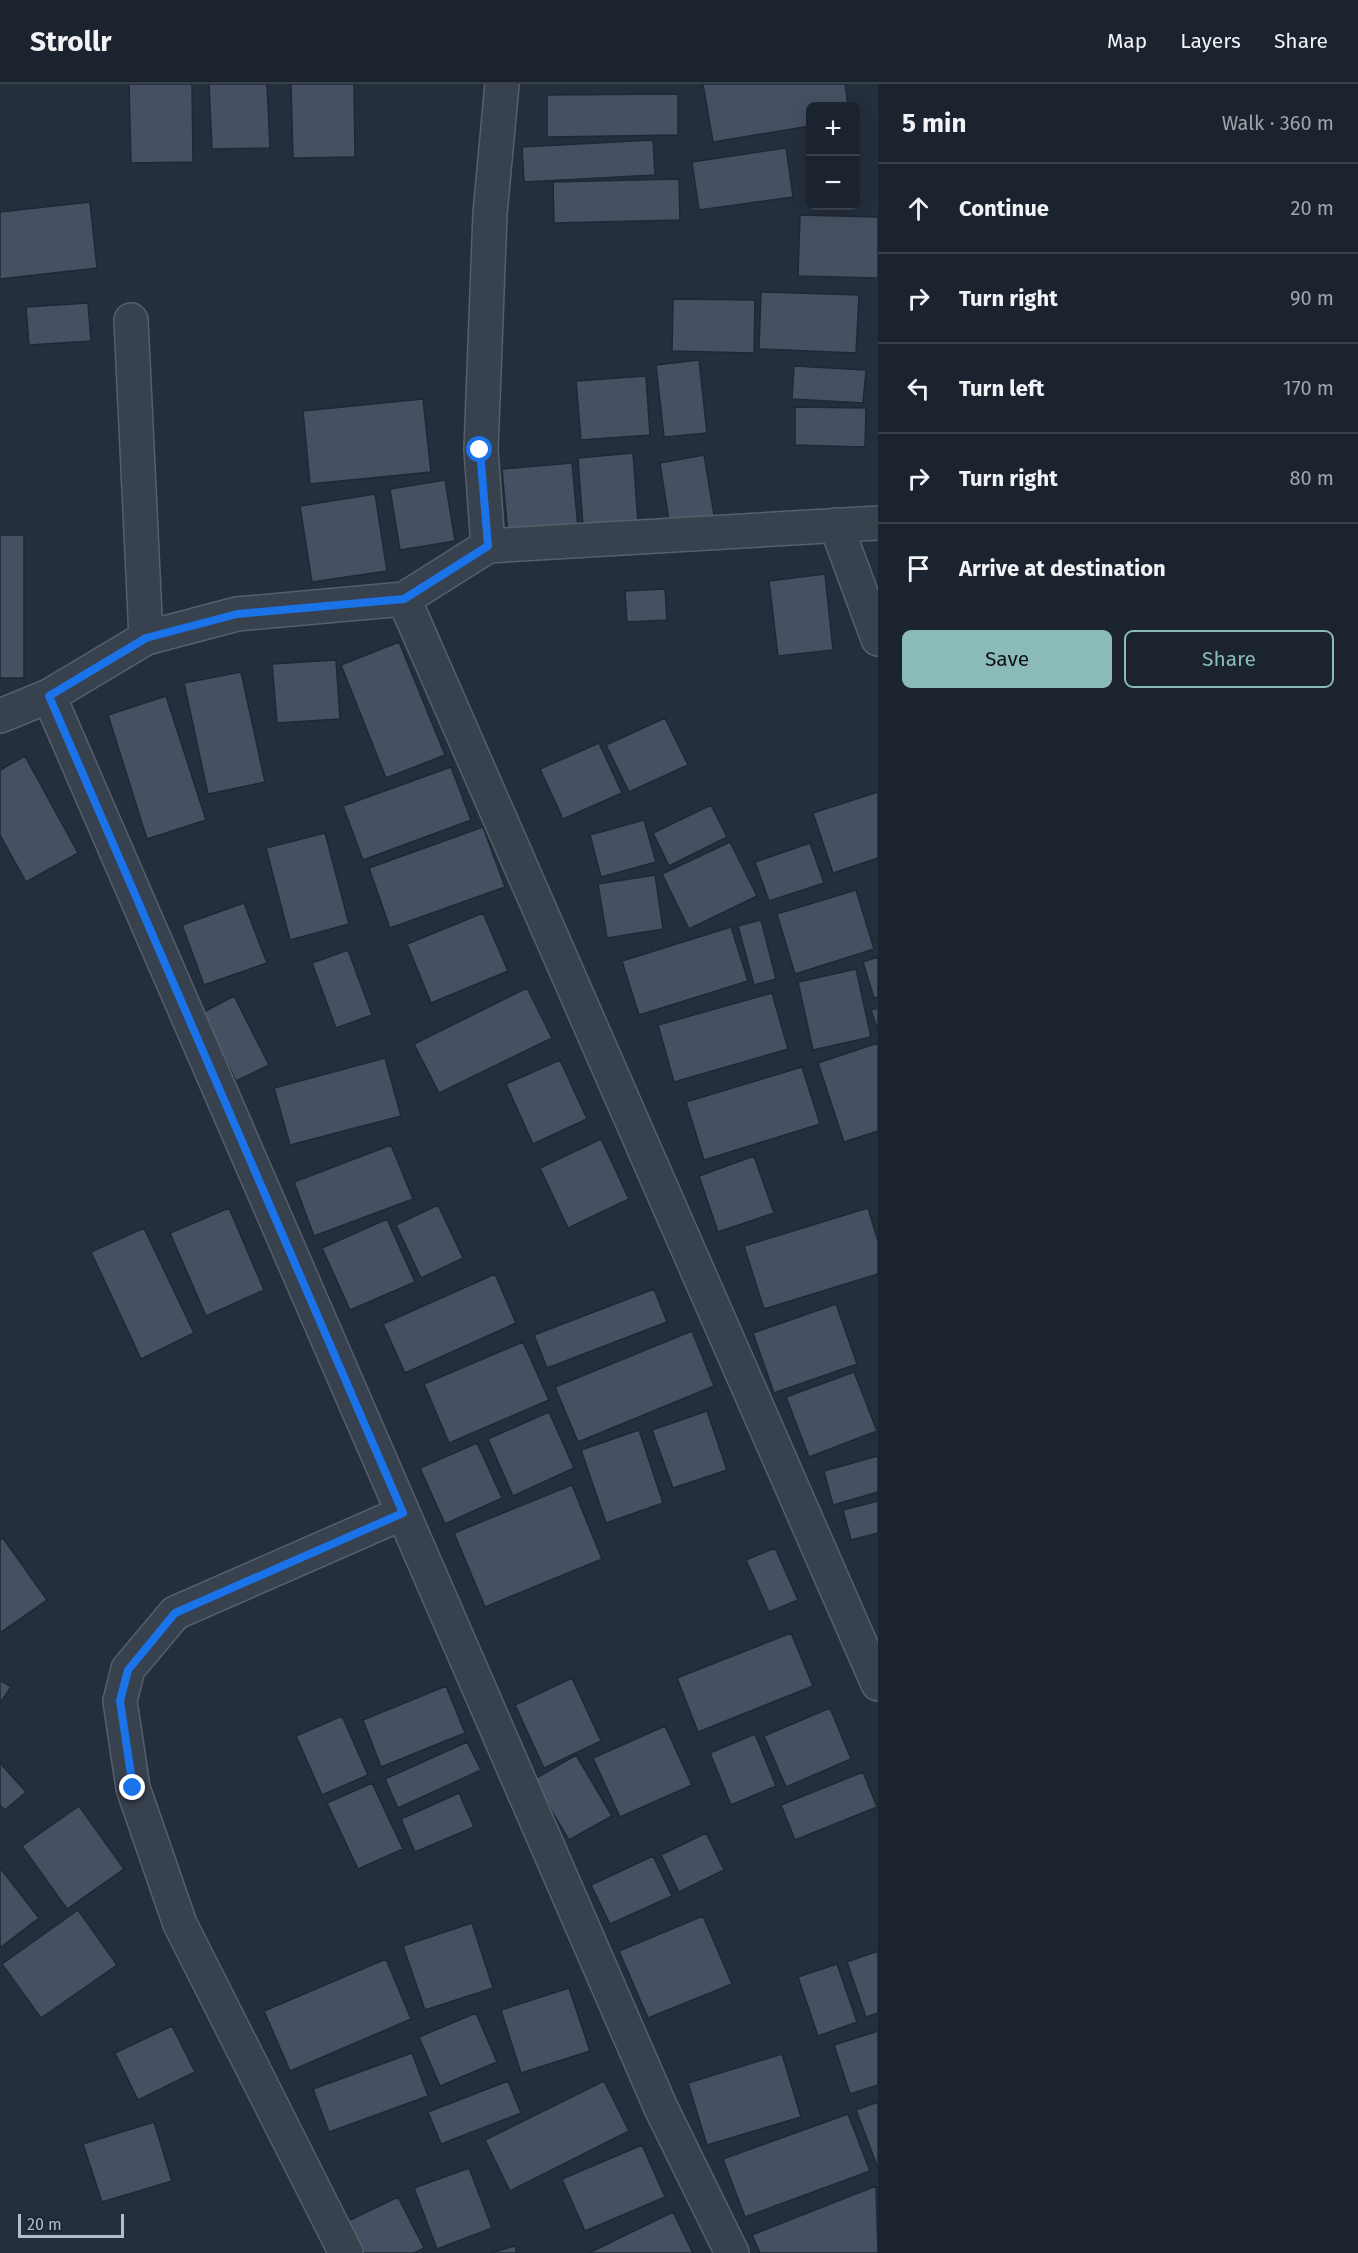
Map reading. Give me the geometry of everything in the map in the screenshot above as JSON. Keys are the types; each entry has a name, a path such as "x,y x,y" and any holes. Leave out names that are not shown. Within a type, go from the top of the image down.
{"street":[{"path":"488,546 480,450 490,214 502,84"},
{"path":"131,320 146,638"},
{"path":"0,716 49,696 146,638 237,614 404,599 488,546 878,523"},
{"path":"836,525 878,639"},
{"path":"404,599 878,1684"},
{"path":"49,696 661,2108 732,2253"},
{"path":"346,2253 180,1924 133,1788 120,1701 128,1670 175,1613 403,1513"}],"building":[{"path":"129,84 192,84 193,162 131,163"},
{"path":"209,84 267,84 270,148 212,149"},
{"path":"291,84 354,84 355,157 293,158"},
{"path":"703,84 845,84 847,102 806,102 806,127 713,142"},
{"path":"678,94 678,135 547,137 547,95"},
{"path":"653,140 655,175 524,182 522,147"},
{"path":"786,148 793,197 699,210 692,162"},
{"path":"679,179 680,220 554,223 553,182"},
{"path":"90,202 97,268 0,279 0,212"},
{"path":"800,215 878,217 878,278 798,276"},
{"path":"761,292 859,295 856,353 759,349"},
{"path":"673,299 755,300 754,353 672,351"},
{"path":"88,303 91,341 29,345 26,307"},
{"path":"699,360 707,433 664,437 656,365"},
{"path":"794,366 866,370 863,403 792,399"},
{"path":"646,376 650,435 581,440 576,381"},
{"path":"423,399 431,472 310,484 303,411"},
{"path":"795,407 866,408 865,447 795,445"},
{"path":"633,453 638,522 583,526 578,458"},
{"path":"704,455 716,527 671,534 660,463"},
{"path":"572,463 578,528 508,535 502,469"},
{"path":"445,480 455,541 400,550 390,489"},
{"path":"375,494 387,571 312,582 300,506"},
{"path":"0,535 24,535 24,678 0,678"},
{"path":"825,574 833,650 778,656 769,581"},
{"path":"665,589 667,620 627,622 625,591"},
{"path":"399,642 445,755 386,778 341,665"},
{"path":"336,660 340,719 277,723 272,664"},
{"path":"241,672 265,782 208,794 184,683"},
{"path":"166,696 206,820 147,839 108,715"},
{"path":"665,718 688,765 629,792 606,745"},
{"path":"599,743 622,793 563,819 540,769"},
{"path":"25,756 78,853 26,882 0,835 0,770"},
{"path":"451,767 471,820 363,860 343,806"},
{"path":"878,792 878,858 833,873 813,813"},
{"path":"711,805 727,837 669,866 653,833"},
{"path":"644,820 656,862 601,877 590,835"},
{"path":"483,827 505,887 390,928 369,868"},
{"path":"325,833 349,924 290,940 266,848"},
{"path":"730,842 757,896 689,929 662,874"},
{"path":"810,843 824,883 769,901 755,862"},
{"path":"655,875 663,929 607,938 598,884"},
{"path":"856,890 874,949 795,974 777,914"},
{"path":"244,903 267,963 204,985 182,925"},
{"path":"483,913 508,971 431,1003 407,944"},
{"path":"761,920 776,979 754,985 738,926"},
{"path":"731,927 748,981 639,1015 622,961"},
{"path":"348,950 372,1015 336,1028 312,963"},
{"path":"878,957 878,997 874,998 863,962"},
{"path":"856,969 871,1037 813,1050 798,982"},
{"path":"527,988 552,1038 439,1093 414,1044"},
{"path":"772,993 788,1049 674,1082 658,1025"},
{"path":"234,996 269,1065 236,1081 202,1013"},
{"path":"878,1008 878,1030 871,1010"},
{"path":"878,1043 878,1131 844,1142 818,1063"},
{"path":"385,1058 401,1116 290,1145 274,1088"},
{"path":"560,1060 587,1119 533,1144 506,1084"},
{"path":"802,1067 820,1124 704,1160 686,1102"},
{"path":"601,1139 629,1199 568,1228 540,1168"},
{"path":"391,1145 413,1199 314,1236 294,1182"},
{"path":"754,1156 774,1213 718,1232 699,1176"},
{"path":"438,1205 463,1258 421,1278 396,1225"},
{"path":"229,1208 264,1290 206,1316 170,1233"},
{"path":"868,1208 878,1241 878,1274 764,1309 744,1246"},
{"path":"387,1219 415,1282 350,1310 322,1248"},
{"path":"144,1228 194,1333 141,1359 91,1252"},
{"path":"495,1274 516,1323 405,1373 383,1324"},
{"path":"654,1289 667,1322 547,1368 534,1335"},
{"path":"836,1304 857,1364 774,1393 753,1333"},
{"path":"692,1331 714,1386 578,1442 555,1387"},
{"path":"523,1342 549,1400 449,1443 424,1384"},
{"path":"854,1372 877,1431 809,1457 786,1397"},
{"path":"707,1411 727,1470 673,1488 652,1430"},
{"path":"549,1412 574,1468 513,1496 488,1439"},
{"path":"639,1430 663,1503 606,1523 581,1450"},
{"path":"477,1443 502,1498 445,1524 420,1468"},
{"path":"878,1456 878,1492 833,1505 824,1471"},
{"path":"572,1485 602,1559 485,1607 454,1533"},
{"path":"878,1501 878,1533 851,1540 843,1510"},
{"path":"3,1538 47,1600 0,1633 0,1540"},
{"path":"775,1548 798,1600 769,1612 746,1560"},
{"path":"791,1633 813,1686 698,1732 677,1678"},
{"path":"572,1678 601,1741 544,1768 515,1705"},
{"path":"0,1680 11,1687 0,1703"},
{"path":"446,1686 465,1733 381,1767 363,1720"},
{"path":"830,1708 851,1759 786,1787 764,1736"},
{"path":"342,1716 368,1775 322,1795 296,1736"},
{"path":"665,1726 692,1785 620,1817 593,1758"},
{"path":"755,1734 776,1786 731,1805 710,1753"},
{"path":"467,1742 481,1770 398,1808 385,1779"},
{"path":"576,1755 612,1816 569,1840 533,1780"},
{"path":"0,1763 26,1792 5,1810 0,1805"},
{"path":"863,1772 877,1807 795,1840 781,1805"},
{"path":"372,1783 403,1849 358,1869 327,1803"},
{"path":"459,1793 474,1827 415,1852 401,1819"},
{"path":"79,1806 124,1869 67,1909 22,1846"},
{"path":"706,1833 724,1870 679,1892 661,1855"},
{"path":"653,1856 672,1896 610,1924 591,1885"},
{"path":"0,1870 39,1918 0,1948"},
{"path":"78,1910 117,1965 41,2018 2,1964"},
{"path":"703,1916 732,1984 648,2018 619,1951"},
{"path":"472,1923 493,1988 425,2010 403,1946"},
{"path":"878,1951 878,2013 866,2017 847,1962"},
{"path":"386,1959 411,2019 290,2071 264,2011"},
{"path":"837,1964 857,2022 818,2036 798,1977"},
{"path":"569,1988 590,2051 521,2073 501,2010"},
{"path":"476,2013 497,2062 440,2086 419,2037"},
{"path":"172,2026 195,2072 138,2100 115,2053"},
{"path":"878,2031 878,2085 850,2094 834,2045"},
{"path":"412,2053 428,2096 329,2132 313,2089"},
{"path":"782,2054 801,2117 707,2145 688,2083"},
{"path":"508,2081 521,2113 441,2144 428,2112"},
{"path":"604,2081 629,2131 510,2191 485,2140"},
{"path":"878,2102 878,2168 856,2110"},
{"path":"848,2114 870,2171 745,2217 723,2159"},
{"path":"154,2122 172,2181 102,2202 83,2144"},
{"path":"642,2145 665,2197 585,2231 562,2179"},
{"path":"469,2168 492,2228 437,2249 414,2188"},
{"path":"876,2186 878,2253 760,2253 752,2235"},
{"path":"398,2197 424,2248 414,2253 364,2253 348,2221"},
{"path":"673,2212 693,2253 589,2253"},
{"path":"515,2246 517,2253 490,2253"}],"route":[{"path":"133,1788 120,1701 128,1670 175,1613 403,1513 49,696 146,638 237,614 404,599 488,546 480,450"}]}
